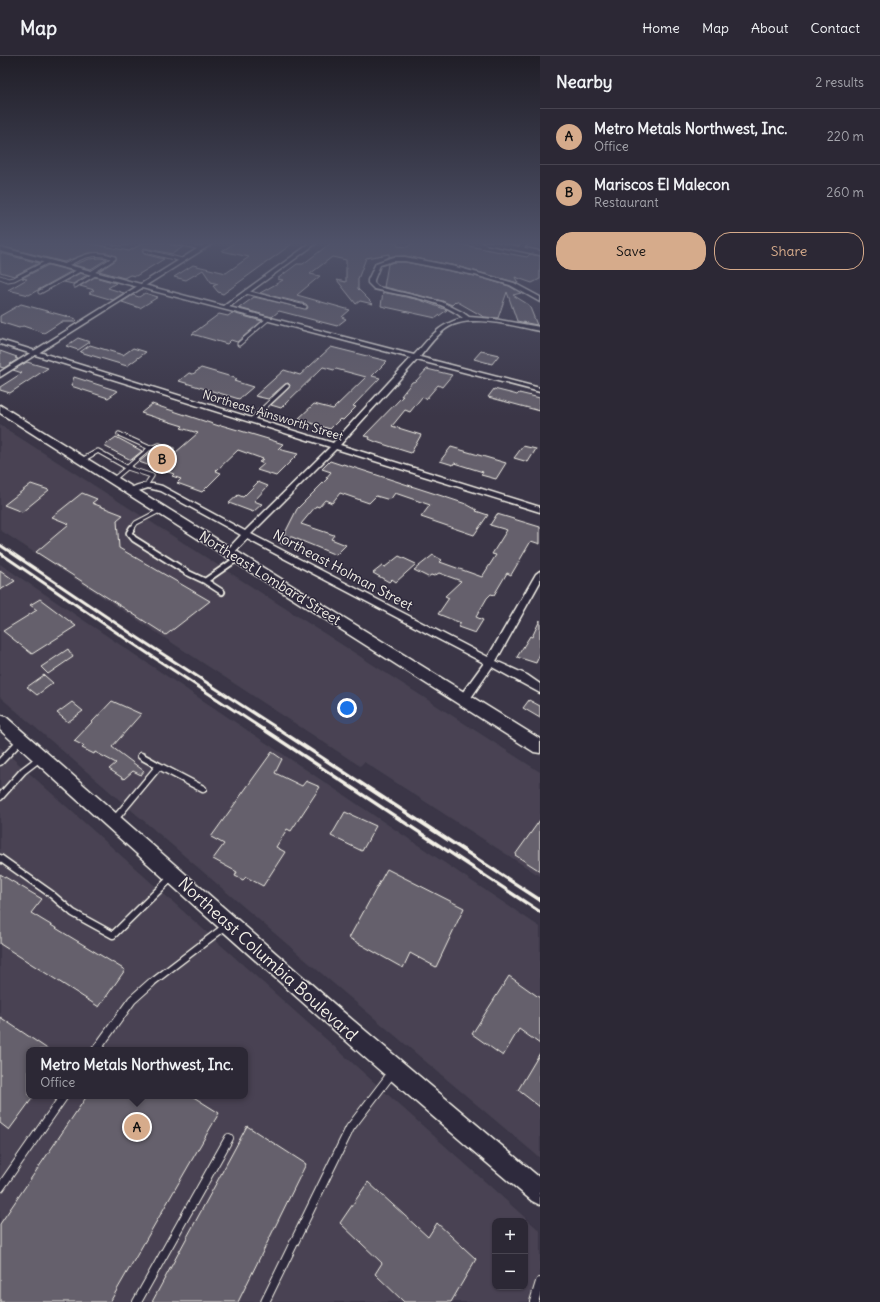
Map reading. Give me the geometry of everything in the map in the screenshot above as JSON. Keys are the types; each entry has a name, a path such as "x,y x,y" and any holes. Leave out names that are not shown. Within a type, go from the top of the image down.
{"main road":[{"name":"Northeast Lombard Street","path":"0,408 540,747"},
{"name":"Northeast Columbia Boulevard","path":"0,721 394,1070 540,1193"}],"street":[{"path":"0,375 118,300"},
{"path":"194,300 540,390"},
{"path":"224,308 235,300"},
{"path":"425,300 452,307 467,319"},
{"path":"234,555 247,535 259,521 336,446 441,329 451,323 467,319 494,321 540,329"},
{"name":"Northeast Ainsworth Street","path":"0,342 540,510"},
{"path":"132,491 146,485"},
{"name":"Northeast Holman Street","path":"146,485 164,489 247,535 523,678 540,690"},
{"path":"464,699 490,662 540,574"}],"lane":[{"path":"278,300 305,307"},
{"path":"239,344 268,320"},
{"path":"250,420 287,386"},
{"path":"119,434 150,448"},
{"path":"114,479 150,448 160,445 172,449"},
{"path":"82,460 98,451 128,468 152,476 146,485"},
{"path":"161,510 136,524 129,533 134,539 188,573 205,581 222,592"},
{"path":"205,581 234,555"},
{"path":"0,762 22,740"},
{"path":"141,756 203,789"},
{"path":"0,797 23,771 41,757"},
{"path":"113,822 159,766"},
{"path":"0,858 46,890 73,913 113,935 173,875"},
{"path":"98,1047 132,1000 143,989 228,924"},
{"path":"265,1302 350,1128 394,1070"},
{"path":"0,1188 62,1099"},
{"path":"137,1302 229,1138"},
{"path":"534,1302 540,1282"}],"shaded area":[{"path":"0,425 540,772 540,876 364,762 360,766 0,530"},
{"path":"0,564 540,927 540,1158 302,957 0,697"},
{"path":"0,747 525,1218 492,1218 492,1290 528,1290 528,1220 540,1231 540,1302 0,1302"}],"building":[{"path":"125,300 153,300 140,308 122,302"},
{"path":"250,300 268,300 307,309 308,307 306,304 290,300 315,300 350,310 342,317 346,319 337,326 279,311 272,317 239,308"},
{"path":"353,300 369,300 373,304 360,301 356,304"},
{"path":"382,300 420,300 447,310 436,318 381,306"},
{"path":"438,300 504,300 498,318 484,317 456,301 452,305"},
{"path":"510,300 521,300 529,305 537,325 517,321"},
{"path":"21,304 76,319 75,322 61,322 44,333 23,326 19,328 0,322 0,316"},
{"path":"232,313 262,321 237,342 231,340 227,344 192,334 219,314 228,316"},
{"path":"78,338 90,342 78,350 66,346"},
{"path":"90,345 123,355 133,348 146,352 127,366 80,352"},
{"path":"331,347 387,361 372,376 380,378 353,406 356,407 343,420 340,419 330,429 298,419 314,404 333,409 366,377 323,367 281,408 271,405 289,388 290,385 288,383 268,399 255,396 284,370 300,375"},
{"path":"0,351 17,357 15,358 18,359 4,368 0,367"},
{"path":"481,351 499,355 492,364 474,359"},
{"path":"27,362 48,368 10,393 0,390 0,387 22,373 13,370"},
{"path":"201,368 232,377 237,379 234,381 253,387 239,399 179,381 189,373 193,374"},
{"path":"427,369 452,375 442,387 438,385 426,399 422,397 410,412 405,410 392,426 421,435 411,453 376,442 369,439 370,437 364,436 403,396 401,396 412,382 416,381"},
{"path":"74,377 118,391 108,398 71,386"},
{"path":"494,389 517,395 519,393 540,398 540,411 488,397"},
{"path":"152,404 219,426 221,425 283,444 278,449 298,454 276,476 257,470 264,464 259,462 263,459 238,450 216,471 221,473 202,492 177,483 181,479 172,476 174,474 139,462 152,451 160,448 175,453 198,433 181,428 183,426 141,413"},
{"path":"116,437 142,451 131,460 104,446"},
{"path":"523,446 536,449 528,462 514,458"},
{"path":"451,447 506,463 496,479 481,475 483,472 454,463 453,465 440,461"},
{"path":"330,461 466,504 477,510 476,511 488,515 474,535 421,517 430,505 395,493 390,500 376,496 369,503 340,493 332,503 325,500 319,507 316,506 301,524 334,535 331,539 346,545 336,555 292,537 290,537 283,545 280,543 297,509 328,478 326,478 331,472 322,469"},
{"path":"258,482 268,486 254,501 262,504 253,512 229,503 238,495 243,497"},
{"path":"31,484 49,490 22,512 4,505"},
{"path":"82,493 97,499 92,503 123,515 117,520 119,548 210,601 166,635 36,552 69,524 52,517"},
{"path":"497,514 540,527 540,544 531,541 511,575 507,573 494,595 491,594 487,598 476,617 483,620 475,633 458,627 461,623 438,614 449,598 445,596 461,581 439,573 428,577 414,570 433,555 442,560 440,562 482,577 496,555 492,554 507,530 490,525"},
{"path":"399,556 416,564 396,582 392,579 389,582 373,573 382,566 385,567"},
{"path":"0,570 15,581 0,590"},
{"path":"40,599 76,626 32,654 3,631 37,610 30,605"},
{"path":"540,620 540,654 536,663 517,657 530,636 532,637"},
{"path":"68,649 73,657 48,674 41,667"},
{"path":"44,675 53,683 37,695 27,687"},
{"path":"529,700 540,706 540,718 523,708"},
{"path":"112,701 141,714 112,747 144,771 141,775 133,771 124,779 109,769 116,763 95,752 94,754 82,748 84,746 74,741"},
{"path":"72,702 83,711 68,722 57,713"},
{"path":"272,752 282,759 275,773 302,786 306,781 320,787 291,831 287,829 276,847 285,852 263,886 246,877 243,880 235,876 237,872 213,859 224,844 211,837"},
{"path":"345,812 376,826 362,851 331,836"},
{"path":"540,820 540,871 515,855"},
{"path":"387,869 464,908 436,967 410,953 403,968 349,938"},
{"path":"0,874 42,899 31,913 125,970 99,1007 0,944"},
{"path":"509,976 540,998 540,1044 519,1029 503,1056 472,1034"},
{"path":"0,1017 45,1047 26,1047 26,1099 32,1099 9,1130 0,1123"},
{"path":"540,1053 540,1107 518,1090"},
{"path":"85,1099 197,1099 219,1113 110,1302 0,1302 0,1224"},
{"path":"247,1126 306,1164 238,1302 152,1302"},
{"path":"368,1182 428,1237 437,1223 476,1259 451,1302 404,1302 375,1274 382,1263 340,1223"}],"railway":[{"path":"0,545 138,638 280,730"},
{"path":"0,553 132,643 264,730"},
{"path":"263,729 540,912"},
{"path":"278,729 540,900"}],"place":[{"name":"Mariscos El Malecon","path":"162,459"},
{"name":"Metro Metals Northwest, Inc.","path":"137,1127"}]}
